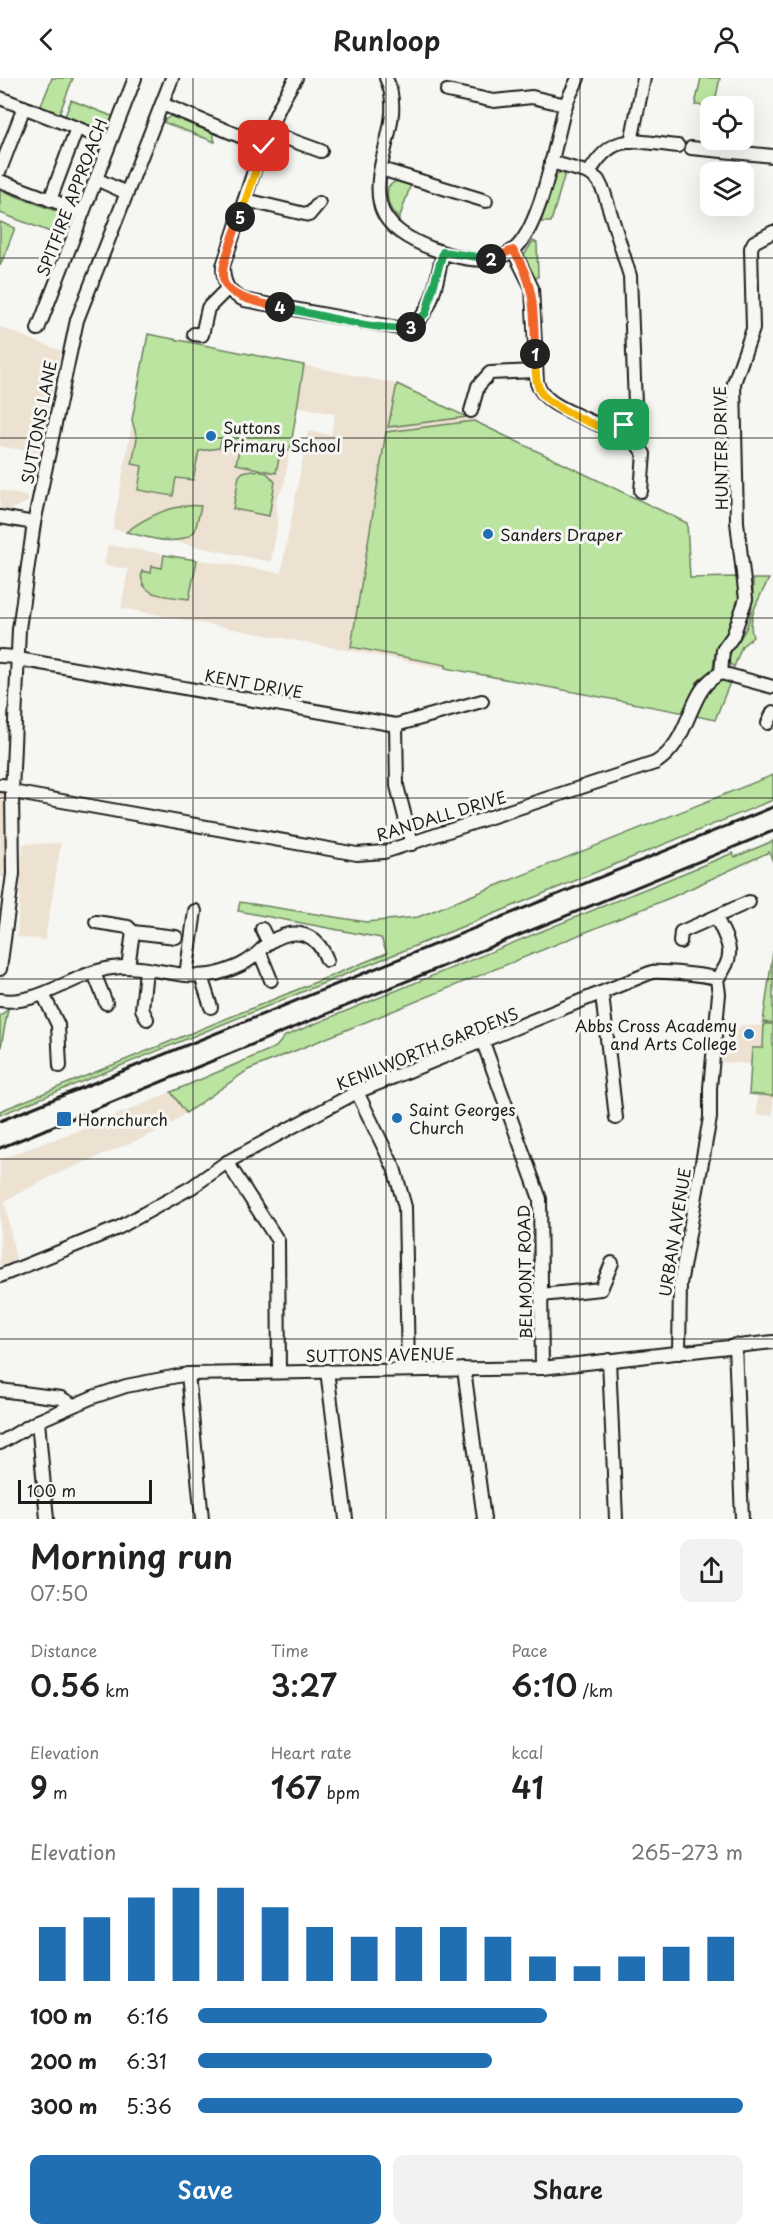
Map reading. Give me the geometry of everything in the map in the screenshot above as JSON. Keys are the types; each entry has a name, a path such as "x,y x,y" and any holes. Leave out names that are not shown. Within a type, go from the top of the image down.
{"street":[{"name":"SPITFIRE APPROACH","path":"38,329 135,78"},
{"name":"SUTTONS LANE","path":"0,969 14,836 8,788 24,580 34,523 76,320 172,78"},
{"path":"296,78 284,96 266,142 223,266 223,278 227,289 244,300 404,329 414,326 426,313 443,252"},
{"path":"386,78 390,89 392,113 381,170 380,205 388,221 411,239 443,252 482,260 501,257 513,250 525,238 533,222 566,105 578,78"},
{"path":"631,142 644,78"},
{"path":"447,91 494,101 532,97 566,105"},
{"path":"0,98 111,141"},
{"path":"162,104 266,142 288,139 321,151"},
{"path":"0,170 24,107"},
{"path":"50,200 77,128"},
{"path":"589,173 609,147 631,142 678,146"},
{"path":"691,148 773,156"},
{"path":"513,250 532,288 538,387 552,402 602,428 612,429 624,425 632,415 635,404 630,276 604,192 598,180 589,173 551,162"},
{"path":"381,170 486,201"},
{"path":"96,178 127,193"},
{"path":"0,181 83,213"},
{"path":"246,200 309,215 319,203"},
{"name":"HUNTER DRIVE","path":"721,673 723,650 733,636 746,599 737,522 734,383 753,329 751,248 754,242 773,232"},
{"path":"194,334 202,335 211,302 227,289"},
{"path":"471,411 478,386 490,373 536,371"},
{"path":"624,425 644,454 641,491"},
{"path":"0,517 34,523"},
{"name":"KENT DRIVE","path":"0,656 396,726 482,701"},
{"path":"721,673 773,687"},
{"name":"RANDALL DRIVE","path":"8,788 357,854 384,852 654,763 674,748 702,688 709,679 721,673"},
{"path":"396,726 397,786 412,844"},
{"path":"680,942 681,932 749,902"},
{"path":"186,975 195,911"},
{"path":"716,917 730,953 728,966 717,979"},
{"path":"96,922 128,927 133,932 176,936"},
{"path":"262,929 269,943"},
{"path":"128,967 133,932"},
{"path":"0,1000 21,1002 94,973 128,967 201,976 231,970 260,953 269,943 290,934 303,933 319,942 327,960"},
{"path":"260,953 271,980"},
{"path":"146,970 142,1009 147,1019"},
{"name":"KENILWORTH GARDENS","path":"0,1276 118,1228 192,1187 227,1162 357,1092 661,970 687,975 711,975 717,979"},
{"path":"94,973 106,1003"},
{"path":"201,976 211,1007"},
{"name":"URBAN AVENUE","path":"680,1353 680,1284 710,1118 710,1088 719,994 717,979"},
{"path":"43,994 58,1025 60,1066"},
{"path":"602,994 616,1118"},
{"name":"BELMONT ROAD","path":"483,1042 540,1199 542,1368"},
{"path":"357,1092 394,1168 405,1207 408,1369"},
{"path":"227,1162 278,1241 279,1372"},
{"path":"542,1295 601,1289 612,1263"},
{"name":"SUTTONS AVENUE","path":"0,1443 38,1421 73,1405 126,1386 189,1374 542,1368 773,1342"},
{"path":"735,1345 742,1519"},
{"path":"609,1360 616,1519"},
{"path":"464,1369 484,1519"},
{"path":"327,1371 346,1519"},
{"path":"189,1374 202,1519"},
{"path":"0,1390 61,1398 73,1405"},
{"path":"38,1421 46,1519"}],"shaded area":[{"path":"0,327 61,351 39,453 0,446"},
{"name":"Sanders Draper","path":"148,334 397,384 687,523 690,578 737,577 739,589 732,625 715,654 713,668 697,682 685,713 121,608 128,569 104,565 108,545 281,573 308,431 331,435 335,414 297,406 284,486 276,500 278,521 271,562 113,529"},
{"path":"0,490 29,497 28,502 8,510 0,509"},
{"path":"0,787 7,788 6,877 0,877"},
{"path":"61,843 45,940 17,937 23,844"},
{"name":"Abbs Cross Academy and Arts College","path":"773,951 773,1115 757,1115 757,1095 749,1094 751,1064 722,1062 724,1029 739,1029 740,1025 762,1026"},
{"path":"171,1092 186,1113 164,1129 52,1176 5,1201 16,1261 0,1267 0,1159 91,1126"}],"green space":[{"path":"52,78 73,78 58,117 39,111"},
{"path":"701,78 720,78 716,96 700,96 700,105 695,105"},
{"path":"71,100 114,117 107,136 64,119"},
{"path":"170,116 213,133 215,142 163,122"},
{"path":"559,173 565,173 551,222 541,222 554,178"},
{"path":"397,180 411,184 399,219 393,212 387,196 388,187"},
{"path":"0,190 77,219 69,239 0,213"},
{"path":"0,222 15,228 0,266"},
{"path":"533,241 537,243 538,277 534,279 524,255"},
{"path":"148,334 304,365 290,451 222,438 219,448 199,451 193,480 176,478 173,496 138,490 142,466 132,464 137,438 132,420"},
{"path":"397,384 467,417 388,427"},
{"name":"Sanders Draper","path":"474,421 687,523 690,578 737,577 739,600 732,625 715,654 713,668 697,682 685,713 446,668 446,665 351,647 386,432"},
{"path":"240,445 280,453 276,473 236,464"},
{"path":"252,470 267,473 275,482 269,516 233,509 239,476 243,472"},
{"path":"201,506 195,531 180,539 171,541 153,539 126,532 161,512 181,507"},
{"path":"164,555 197,560 189,599 156,594 144,586 142,571 151,573 152,566 162,568"},
{"path":"753,579 769,579 758,600 751,622 753,637 742,646 734,667 729,663 730,653 745,631 749,620"},
{"path":"722,680 730,682 715,720 696,716 709,686"},
{"path":"773,775 773,800 0,1115 0,1111 387,953 381,938 238,911 240,902 366,922 418,917"},
{"path":"773,841 773,862 769,852 672,897 248,1070 186,1113 171,1092 276,1047 285,1036 733,853 735,857"},
{"path":"773,951 773,1023 763,1022"},
{"path":"8,1009 0,1052 0,1016"},
{"path":"764,1024 773,1024 773,1096 749,1094 752,1048 763,1048"}],"railway":[{"path":"0,1121 773,807"},
{"path":"0,1148 773,831"}],"place":[{"name":"Suttons Primary School","path":"211,436"},
{"name":"Sanders Draper","path":"488,534"},
{"name":"Abbs Cross Academy and Arts College","path":"749,1034"},
{"name":"Saint Georges Church","path":"397,1118"},
{"name":"Hornchurch","path":"64,1119"}],"route":[{"path":"264,146 223,266 223,278 227,289 236,297 382,327 404,329 414,326 426,313 443,252 482,260 501,257 513,250 532,288 537,383 543,395 602,428 612,429 624,425"}]}
